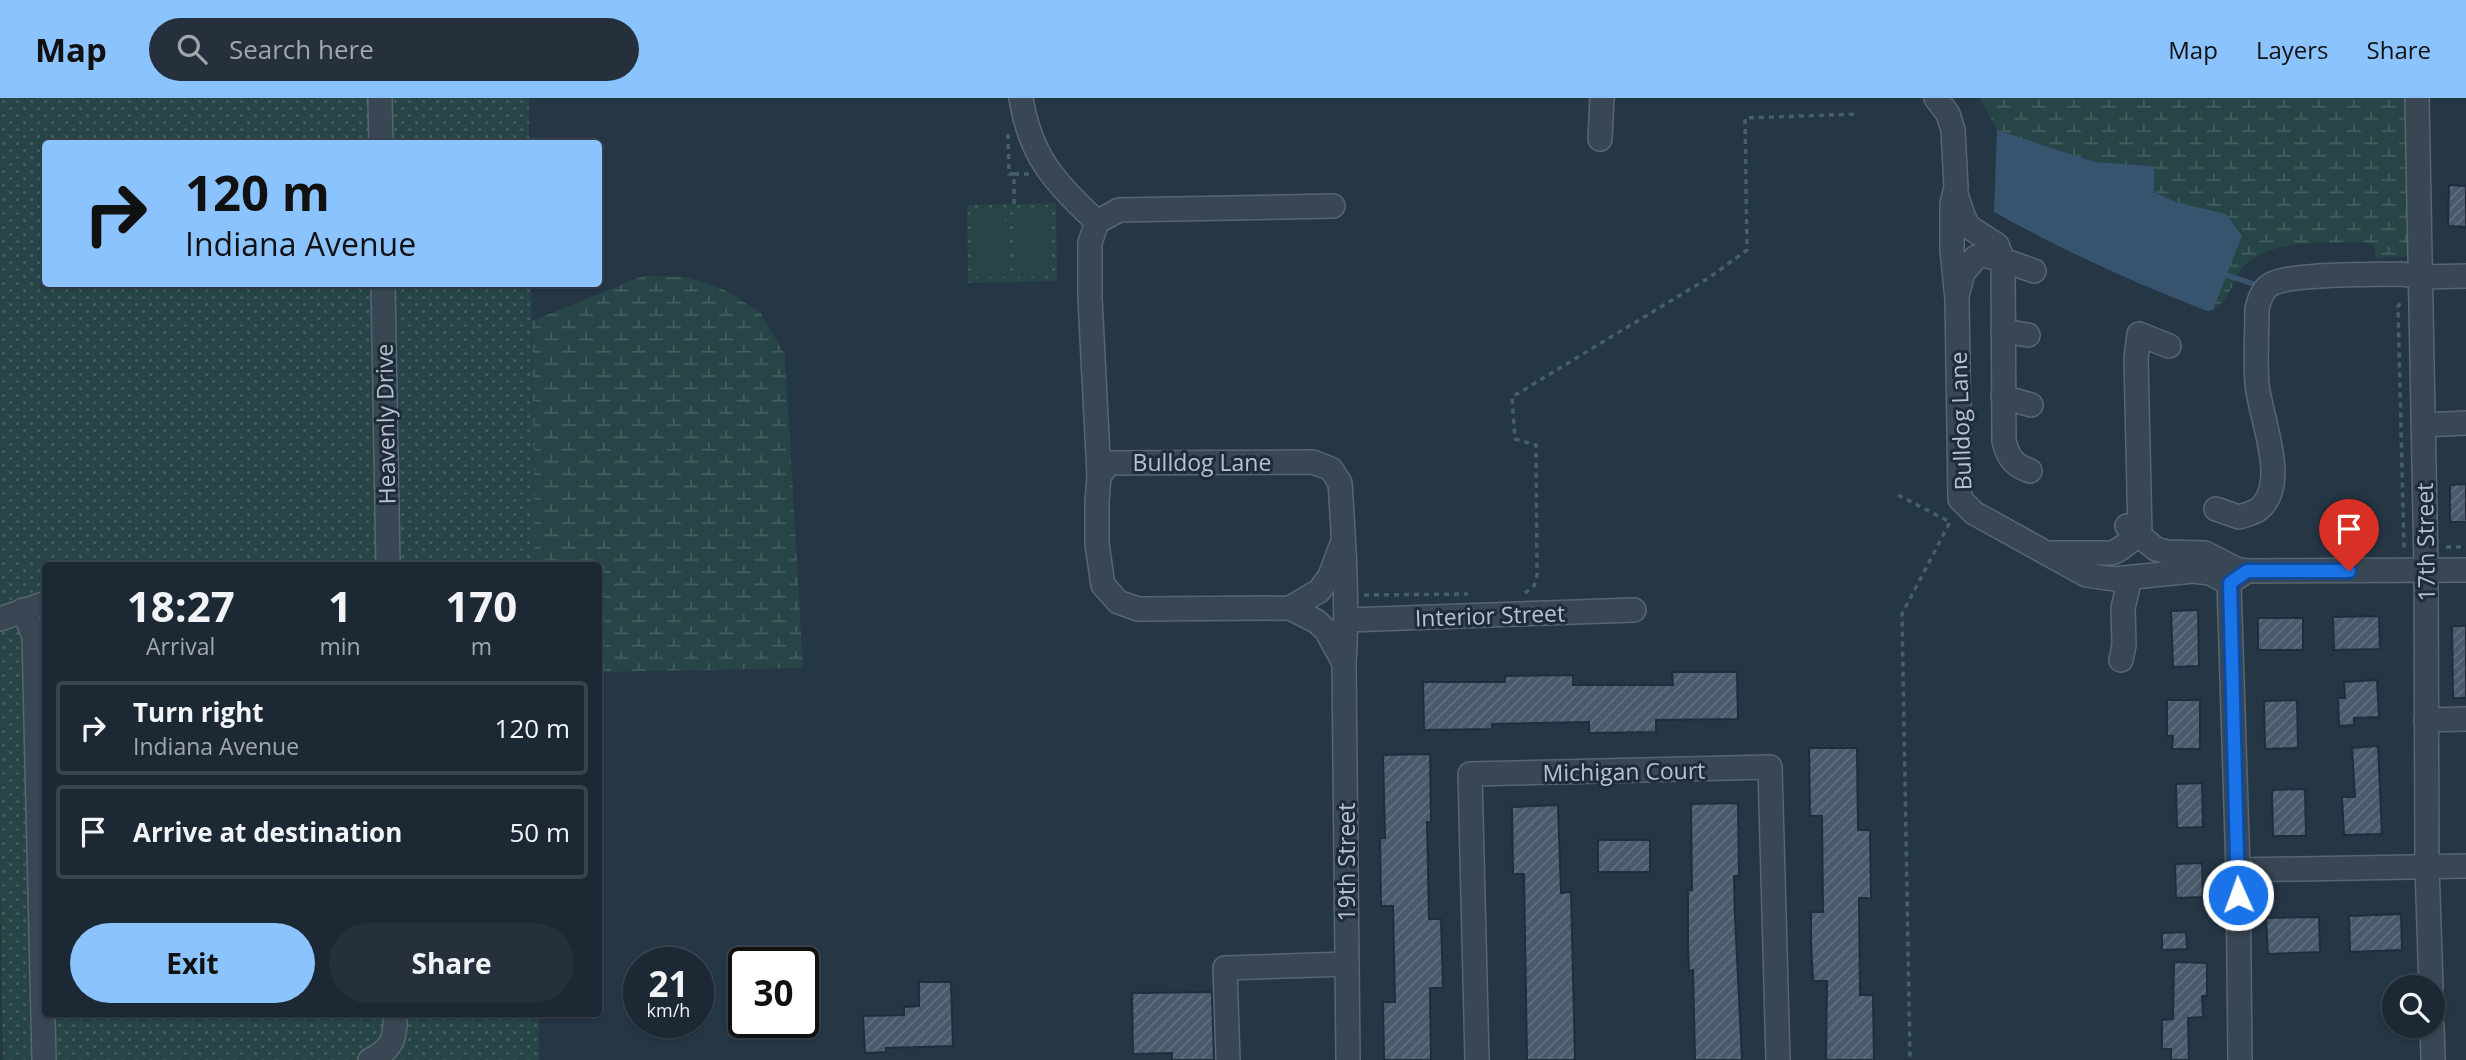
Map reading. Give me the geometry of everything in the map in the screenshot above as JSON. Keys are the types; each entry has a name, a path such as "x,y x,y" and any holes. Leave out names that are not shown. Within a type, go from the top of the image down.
{"street":[{"path":"380,98 380,140"},
{"path":"1021,98 1026,127 1043,163 1073,200 1097,222"},
{"path":"1600,139 1602,98"},
{"name":"Bulldog Lane","path":"1936,98 1948,114 1953,130 1956,187 1952,204 1952,250 1957,299 1960,499 1974,513 2086,575 2114,579 2193,571 2238,577"},
{"name":"17th Street","path":"2417,98 2411,276 2423,425 2431,975"},
{"path":"1956,187 1958,204 1969,227 1997,245 2003,260 2004,441 2007,454 2018,467 2030,471"},
{"path":"1099,476 1090,298 1090,243 1097,222 1119,210 1334,206"},
{"path":"1957,299 1959,280 1970,261 1976,257 1983,255 2034,271"},
{"path":"2216,509 2239,517 2258,510 2268,498 2272,485 2270,443 2253,397 2257,386 2257,309 2266,288 2285,278 2466,276"},
{"name":"Heavenly Drive","path":"383,287 388,562"},
{"path":"2003,331 2028,335"},
{"path":"2045,552 2081,555 2112,553 2120,550 2129,540 2140,467 2136,359 2139,334 2169,346"},
{"path":"2003,397 2031,405"},
{"path":"2423,425 2466,423"},
{"name":"Bulldog Lane","path":"1109,463 1313,463 1331,469 1340,483 1347,620 1344,664 1338,647 1326,630 1316,621 1290,608 1138,609 1118,602 1103,585 1097,544 1099,476 1109,463"},
{"path":"2132,530 2143,541 2163,551 2205,553 2227,565 2238,577 2240,1060"},
{"name":"Bulldog Lane","path":"1290,608 1319,591 1330,576 1343,541"},
{"path":"2238,577 2466,570"},
{"path":"2121,660 2124,645 2123,608 2130,578"},
{"path":"0,619 42,604"},
{"path":"23,610 34,636 42,975"},
{"name":"Interior Street","path":"1347,620 1634,610"},
{"name":"19th Street","path":"1344,664 1348,1060"},
{"path":"2426,720 2466,719"},
{"name":"Michigan Court","path":"1477,1060 1470,774 1770,767 1778,1060"},
{"path":"2238,870 2466,866"},
{"path":"1228,1060 1225,968 1347,964"},
{"path":"43,1017 44,1060"},
{"path":"370,1060 384,1054 396,1034 395,1017"},
{"path":"2432,1038 2433,1060"}],"path":[{"path":"1514,593 1527,593 1534,586 1537,575 1536,445 1515,439 1512,397 1710,276 1747,250 1745,118 1858,114"},
{"path":"1007,124 1009,174 1014,174 1014,204"},
{"path":"2403,549 2398,307 2411,276"},
{"path":"1898,495 1950,522 1902,614 1910,1060"},
{"path":"1346,595 1473,594"}],"green space":[{"path":"0,98 529,98 529,140 42,140 42,287 531,287 535,562 42,562 42,1017 539,1017 539,1060 3,1060 0,876"},
{"path":"1980,98 2406,98 2409,256 2376,258 2374,246 2367,243 2317,243 2281,247 2252,259 2241,270 2222,303 2213,310 2242,236 2226,214 2176,202 2153,191 2153,166 2095,162 1997,130"},
{"path":"1056,203 1057,281 968,283 967,205"},
{"path":"1005,207 1006,277 972,277 970,208"},
{"path":"1051,207 1051,276 1016,277 1016,208"},
{"path":"643,276 686,277 723,289 760,312 785,355 803,668 602,672 602,562 535,562 532,321"}],"water":[{"path":"1997,130 2095,162 2154,166 2154,192 2176,202 2226,214 2242,236 2213,310 2207,311 2125,277 1994,212"}],"building":[{"path":"2449,185 2466,186 2466,227 2448,226"},
{"path":"2466,484 2466,522 2450,522 2450,485"},
{"path":"2198,610 2199,666 2173,667 2171,611"},
{"path":"2379,616 2380,649 2334,650 2333,617"},
{"path":"2258,618 2303,618 2303,650 2258,650"},
{"path":"2452,626 2466,626 2466,698 2453,698"},
{"path":"1672,672 1737,672 1738,719 1656,720 1656,732 1589,733 1589,722 1492,724 1492,729 1424,730 1423,682 1505,682 1505,676 1573,675 1573,685 1673,685"},
{"path":"2377,680 2379,717 2354,718 2354,725 2339,726 2338,698 2345,698 2344,682"},
{"path":"2167,700 2200,700 2200,749 2172,749 2173,736 2167,736"},
{"path":"2297,700 2298,748 2265,749 2264,701"},
{"path":"2378,746 2382,834 2344,835 2342,797 2355,797 2352,748"},
{"path":"1809,748 1857,748 1858,830 1870,830 1871,898 1859,898 1860,995 1873,995 1874,1060 1826,1060 1827,981 1813,981 1811,941 1811,912 1823,912 1822,816 1810,816"},
{"path":"1430,754 1431,822 1427,822 1429,919 1441,919 1443,988 1430,988 1431,1060 1384,1060 1383,1002 1395,1002 1393,906 1381,906 1380,838 1385,838 1383,755"},
{"path":"2202,783 2203,827 2177,828 2176,784"},
{"path":"2305,789 2306,836 2273,836 2272,790"},
{"path":"1738,803 1739,876 1734,876 1742,1060 1695,1060 1693,970 1689,971 1688,943 1688,890 1692,890 1691,804"},
{"path":"1558,805 1561,893 1571,892 1575,1060 1527,1060 1524,874 1513,874 1512,807"},
{"path":"1598,840 1650,840 1650,872 1598,872"},
{"path":"2202,863 2203,897 2176,898 2175,864"},
{"path":"2401,914 2402,950 2350,952 2349,916"},
{"path":"2319,917 2320,952 2268,954 2266,918"},
{"path":"2186,932 2187,949 2162,950 2162,933"},
{"path":"2174,962 2207,963 2207,996 2202,996 2203,1017 2188,1018 2189,1060 2171,1060 2171,1049 2162,1049 2162,1020 2173,1019"},
{"path":"919,982 951,982 953,1046 886,1048 886,1052 865,1053 863,1016 904,1015 904,1007 919,1006"},
{"path":"1212,992 1214,1060 1172,1060 1172,1053 1133,1054 1132,993"}],"waterway":[{"path":"2223,274 2260,286"}],"route":[{"path":"2238,895 2230,583 2247,571 2349,571"}]}
